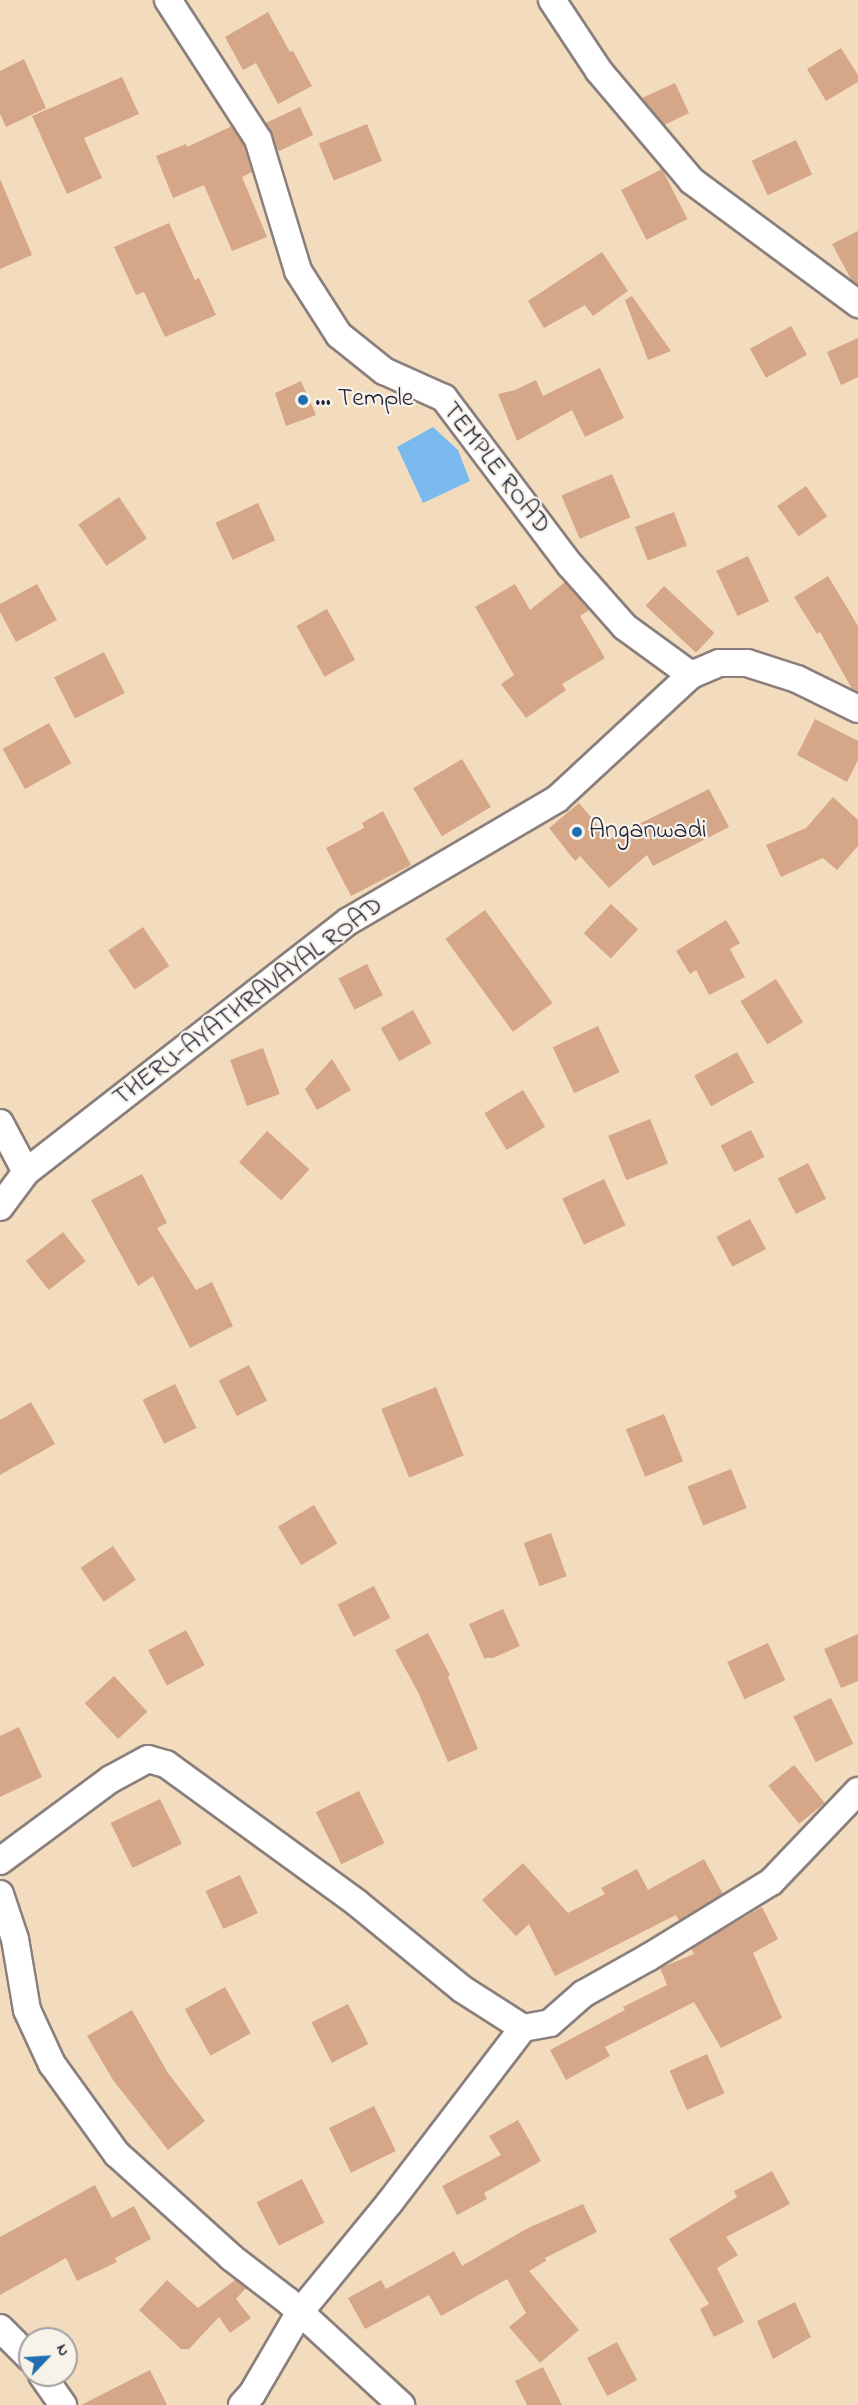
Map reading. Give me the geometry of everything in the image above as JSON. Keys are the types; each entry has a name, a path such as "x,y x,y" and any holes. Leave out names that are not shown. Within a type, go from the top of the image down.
{"street":[{"name":"TEMPLE ROAD","path":"168,0 258,139 298,271 339,335 384,371 444,398 570,565 625,627 691,675"},
{"path":"552,0 599,71 692,181 858,304"},
{"name":"THERU-AYATHRAVAYAL ROAD","path":"0,1207 26,1172 349,921 557,799 691,675 718,663 747,663 797,679 858,709"},
{"path":"0,1123 26,1172"},
{"path":"0,1861 111,1779 148,1759 166,1764 357,1903 462,1989 523,2028"},
{"path":"242,2405 252,2394 300,2312 390,2202 523,2028 550,2023 583,1994 771,1882 858,1791"},
{"path":"0,1894 15,1939 27,2010 52,2064 75,2099 117,2154 232,2258 300,2312 401,2405"},
{"path":"0,2328 18,2346"},
{"path":"50,2387 63,2405"}],"water":[{"path":"433,427 458,450 470,481 423,503 397,447"}],"building":[{"path":"268,12 312,86 278,104 256,63 243,70 225,37"},
{"path":"841,48 858,75 858,82 826,101 807,69"},
{"path":"24,59 46,108 6,127 0,114 0,71"},
{"path":"122,77 139,114 84,138 102,178 67,194 32,116"},
{"path":"675,83 689,113 664,125 642,98"},
{"path":"300,107 313,135 279,151 266,123"},
{"path":"367,124 382,161 334,181 319,143"},
{"path":"232,126 244,145 252,172 242,177 267,237 232,251 204,185 173,198 156,156 186,144 187,147"},
{"path":"796,140 812,174 768,195 752,161"},
{"path":"662,169 687,219 646,240 621,190"},
{"path":"0,179 32,255 0,269"},
{"path":"169,223 195,280 199,278 216,315 165,337 144,292 136,295 114,247"},
{"path":"858,231 858,285 852,281 832,244"},
{"path":"602,252 628,291 593,316 585,305 544,328 528,301"},
{"path":"632,296 671,351 648,360 625,300"},
{"path":"791,326 807,355 766,378 750,349"},
{"path":"858,338 858,377 841,385 827,352"},
{"path":"600,368 624,418 585,437 572,410 517,441 498,394 515,390 536,380 543,396"},
{"path":"301,381 316,415 286,426 275,393"},
{"path":"612,474 630,517 580,539 561,495"},
{"path":"806,486 827,516 799,536 777,506"},
{"path":"119,497 147,538 106,566 78,524"},
{"path":"258,503 275,540 233,560 215,523"},
{"path":"674,512 687,546 648,561 635,527"},
{"path":"748,556 769,601 737,616 716,571"},
{"path":"828,576 858,626 858,692 852,689 820,632 817,634 794,597"},
{"path":"565,582 589,610 580,616 605,658 562,684 566,690 526,718 501,684 514,675 475,607 515,584 530,610"},
{"path":"37,584 57,620 16,642 0,612 0,604"},
{"path":"664,586 714,633 696,653 646,606"},
{"path":"327,609 355,660 325,677 296,626"},
{"path":"104,652 125,693 75,718 54,677"},
{"path":"815,719 858,741 858,760 847,782 797,755"},
{"path":"49,723 71,763 25,789 3,749"},
{"path":"462,759 491,807 442,836 413,788"},
{"path":"709,789 729,827 653,866 647,855 609,888 580,856 575,861 549,828 579,803 609,839"},
{"path":"833,797 858,820 858,846 837,870 823,858 781,877 766,845 806,828"},
{"path":"383,811 411,865 351,896 326,848 364,828 362,823"},
{"path":"611,904 638,929 611,958 584,933"},
{"path":"485,910 553,1003 513,1032 445,939"},
{"path":"726,920 740,943 730,949 745,977 709,995 696,970 690,974 676,951"},
{"path":"143,927 169,966 134,989 108,950"},
{"path":"367,964 383,995 354,1010 338,979"},
{"path":"776,979 803,1022 767,1045 740,1001"},
{"path":"413,1010 431,1043 399,1061 381,1028"},
{"path":"598,1026 620,1072 574,1093 553,1047"},
{"path":"263,1048 280,1094 247,1106 230,1060"},
{"path":"737,1052 754,1083 711,1106 694,1076"},
{"path":"332,1059 351,1090 317,1110 305,1089"},
{"path":"523,1090 545,1127 507,1150 484,1113"},
{"path":"650,1119 668,1164 626,1180 608,1136"},
{"path":"751,1130 765,1157 734,1172 721,1145"},
{"path":"267,1131 309,1169 281,1200 239,1162"},
{"path":"808,1163 826,1199 796,1214 778,1178"},
{"path":"142,1174 167,1223 157,1228 196,1290 212,1282 233,1326 190,1348 153,1276 138,1286 91,1200"},
{"path":"604,1179 626,1225 584,1245 562,1198"},
{"path":"750,1219 766,1249 732,1267 716,1237"},
{"path":"63,1232 86,1261 49,1290 26,1261"},
{"path":"249,1365 267,1401 237,1416 219,1380"},
{"path":"175,1384 196,1428 164,1444 143,1400"},
{"path":"436,1387 464,1456 409,1478 381,1409"},
{"path":"31,1402 55,1444 0,1475 0,1420"},
{"path":"664,1414 683,1461 645,1477 626,1429"},
{"path":"731,1469 747,1508 703,1526 687,1487"},
{"path":"314,1505 337,1544 301,1565 278,1527"},
{"path":"551,1533 567,1576 539,1586 524,1543"},
{"path":"113,1546 136,1580 104,1602 81,1568"},
{"path":"374,1586 390,1618 354,1637 337,1605"},
{"path":"503,1609 520,1646 493,1658 484,1658 469,1624"},
{"path":"186,1630 205,1665 167,1686 148,1650"},
{"path":"428,1633 450,1675 448,1677 478,1749 448,1762 418,1692 395,1650"},
{"path":"858,1634 858,1681 841,1688 824,1649"},
{"path":"768,1643 785,1680 745,1699 727,1662"},
{"path":"114,1676 147,1712 118,1739 85,1703"},
{"path":"831,1698 853,1744 816,1762 793,1716"},
{"path":"19,1727 42,1777 0,1797 0,1736"},
{"path":"794,1765 825,1803 799,1824 768,1786"},
{"path":"359,1791 384,1843 341,1864 316,1812"},
{"path":"160,1799 182,1844 132,1868 111,1823"},
{"path":"704,1859 723,1894 679,1921 676,1915 555,1976 529,1924 516,1936 482,1900 523,1863 568,1913 605,1894 601,1888 637,1869 648,1890"},
{"path":"240,1875 258,1913 223,1929 206,1891"},
{"path":"762,1907 778,1939 753,1953 782,2018 721,2048 694,2002 605,2047 610,2056 566,2080 550,2050 625,2010 623,2007 667,1985 660,1968 694,1954 691,1948"},
{"path":"225,1987 251,2033 210,2056 185,2009"},
{"path":"348,2004 368,2044 332,2063 311,2023"},
{"path":"132,2010 168,2073 205,2121 168,2150 113,2080 87,2036"},
{"path":"707,2054 724,2093 687,2110 670,2071"},
{"path":"374,2106 396,2151 351,2173 329,2128"},
{"path":"518,2120 541,2161 484,2193 487,2199 457,2215 442,2186 501,2155 489,2136"},
{"path":"772,2171 790,2204 726,2237 738,2255 717,2268 744,2322 714,2337 700,2309 709,2304 669,2239 737,2197 734,2191"},
{"path":"302,2179 324,2223 279,2246 257,2202"},
{"path":"95,2185 112,2218 134,2206 151,2239 115,2258 117,2262 77,2281 66,2258 0,2295 0,2237"},
{"path":"583,2204 597,2232 545,2258 546,2261 529,2271 579,2330 540,2363 509,2327 526,2313 507,2279 441,2316 429,2295 365,2329 348,2298 381,2280 386,2289 454,2251 462,2266 528,2228"},
{"path":"167,2280 198,2308 235,2280 246,2288 236,2299 251,2318 230,2333 219,2317 189,2349 181,2349 139,2310"},
{"path":"795,2302 811,2337 773,2359 757,2321"},
{"path":"617,2342 637,2380 607,2396 587,2358"},
{"path":"543,2367 562,2405 527,2405 515,2381"},
{"path":"150,2370 167,2405 81,2405"}],"place":[{"name":"... Temple","path":"303,400"},
{"name":"Anganwadi","path":"577,832"}]}
